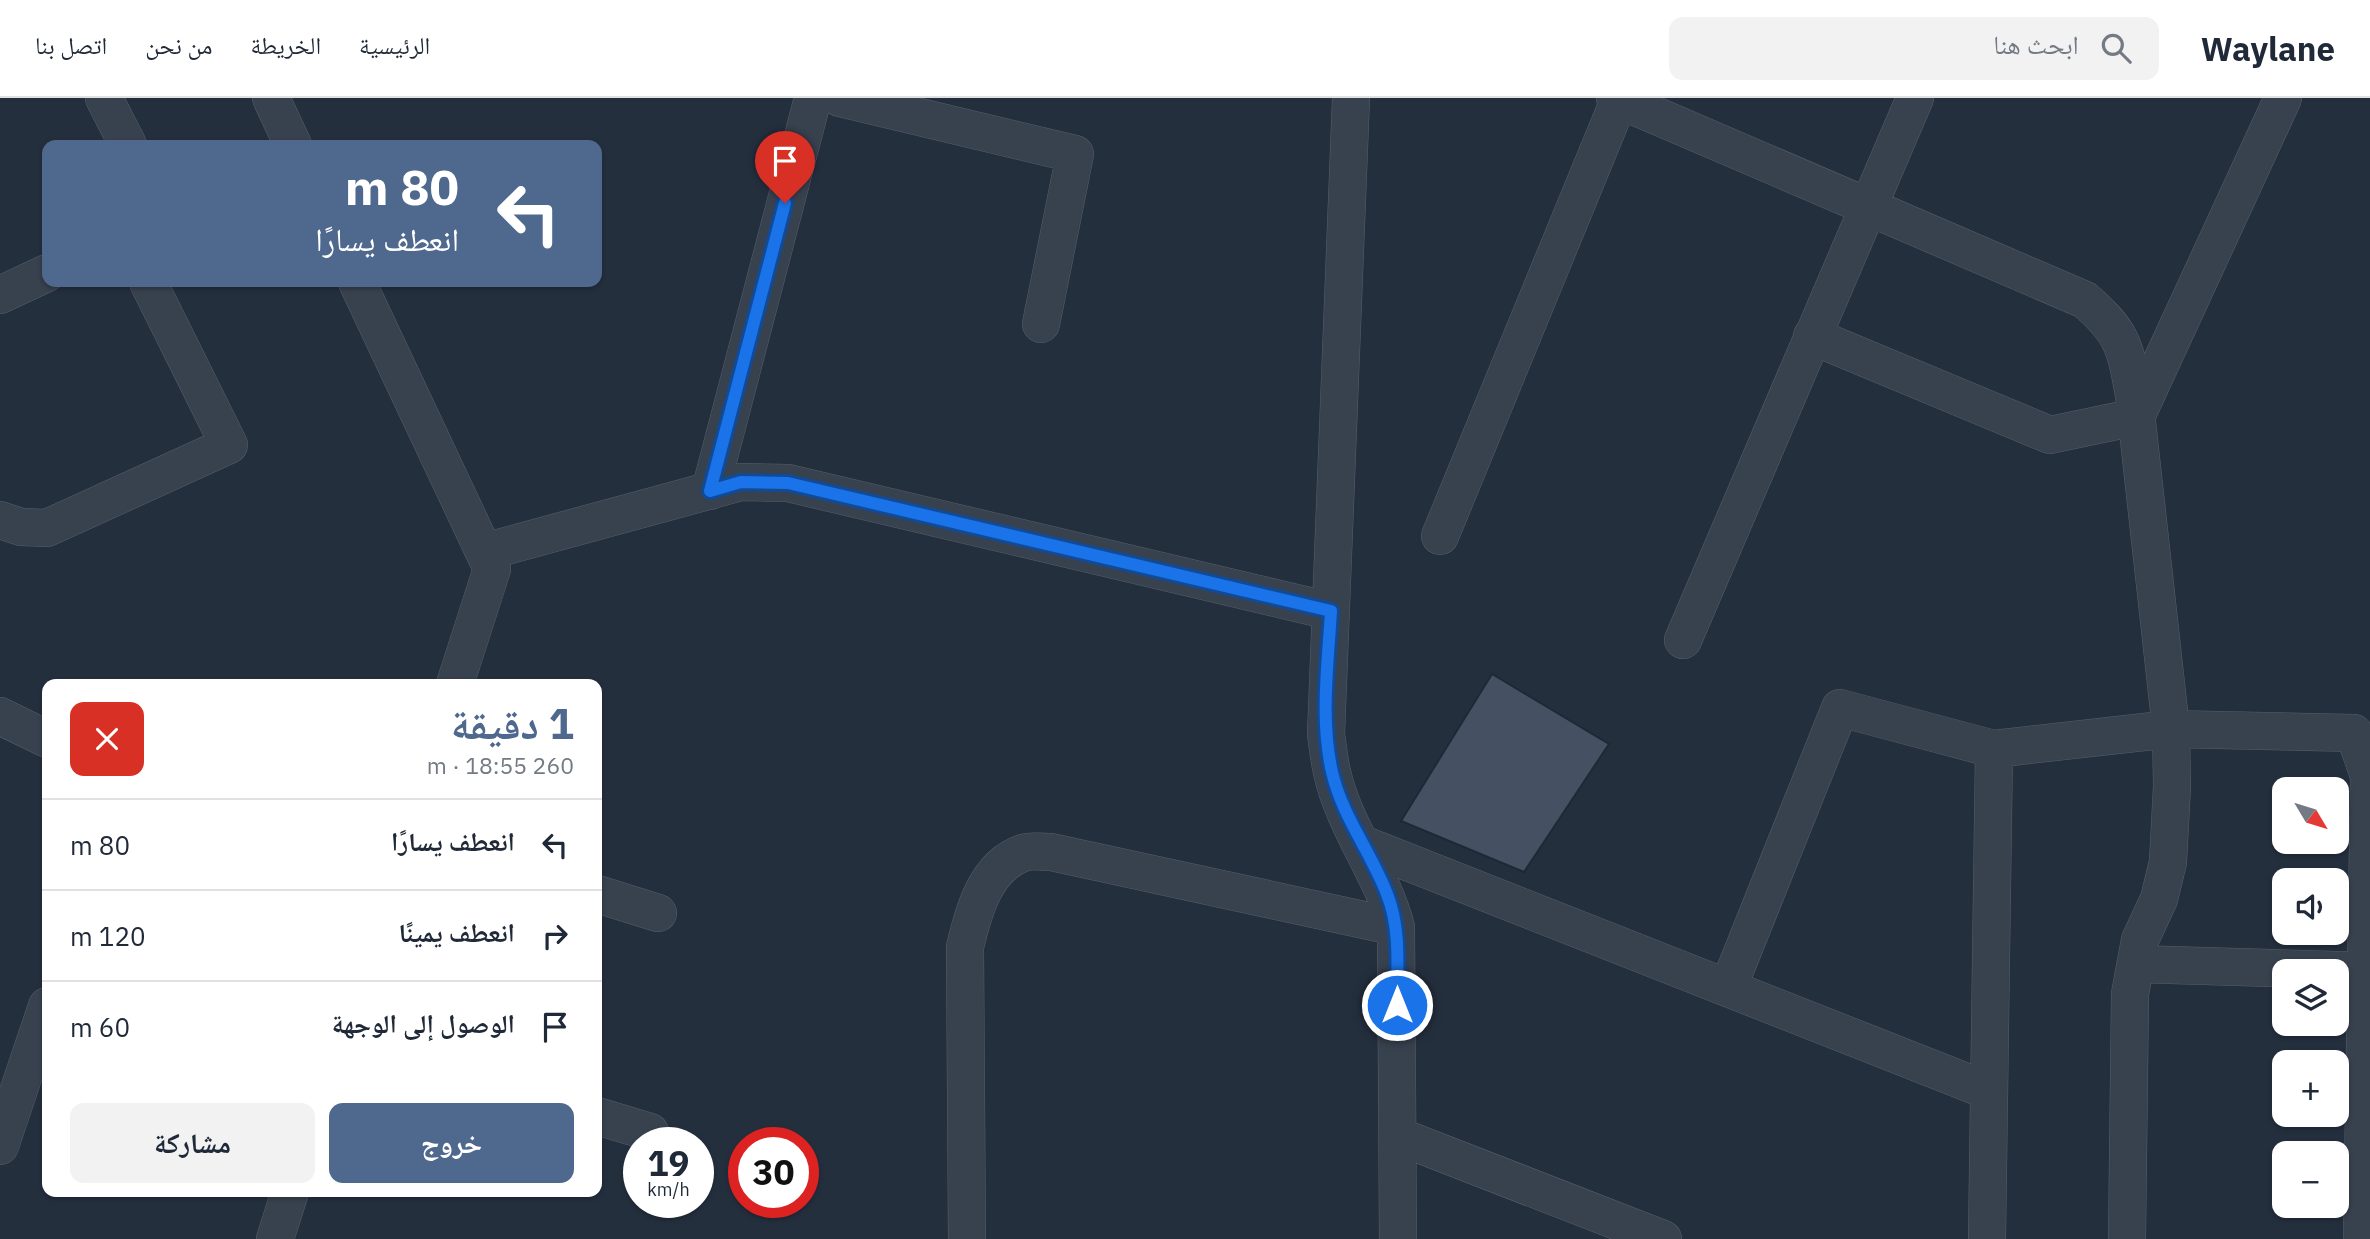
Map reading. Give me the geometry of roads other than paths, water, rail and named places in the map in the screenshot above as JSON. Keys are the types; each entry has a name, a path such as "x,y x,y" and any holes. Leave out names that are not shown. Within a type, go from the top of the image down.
{"street":[{"path":"104,98 125,140"},
{"path":"271,98 291,140"},
{"path":"710,491 813,98"},
{"path":"840,98 1075,154 1041,324"},
{"path":"1350,98 1326,734 1332,773 1362,844 1388,895 1396,927 1398,1239"},
{"path":"1683,640 1915,98"},
{"path":"2136,417 2283,98"},
{"path":"1440,536 1618,99 2085,300 2111,323 2126,350 2136,417 2171,729 2168,862 2160,899 2140,940 2130,994 2127,1239"},
{"path":"0,295 42,275"},
{"path":"0,520 21,527 47,528 229,445 150,287"},
{"path":"359,287 492,569 457,679"},
{"path":"1812,336 2050,435 2136,417"},
{"path":"484,552 741,482 788,483 1331,611"},
{"path":"1728,988 1840,708 1994,749 2171,729 2354,733 2368,776 2369,971 2362,1239"},
{"path":"0,716 42,737"},
{"path":"1987,1239 1994,749"},
{"path":"1362,844 1989,1091"},
{"path":"967,1239 965,947 975,905 999,867 1024,852 1051,852 1396,927"},
{"path":"602,896 658,913"},
{"path":"2136,964 2369,971"},
{"path":"0,1146 42,1021"},
{"path":"602,1118 633,1127"},
{"path":"1398,1136 1663,1239"},
{"path":"275,1239 288,1197"}]}
